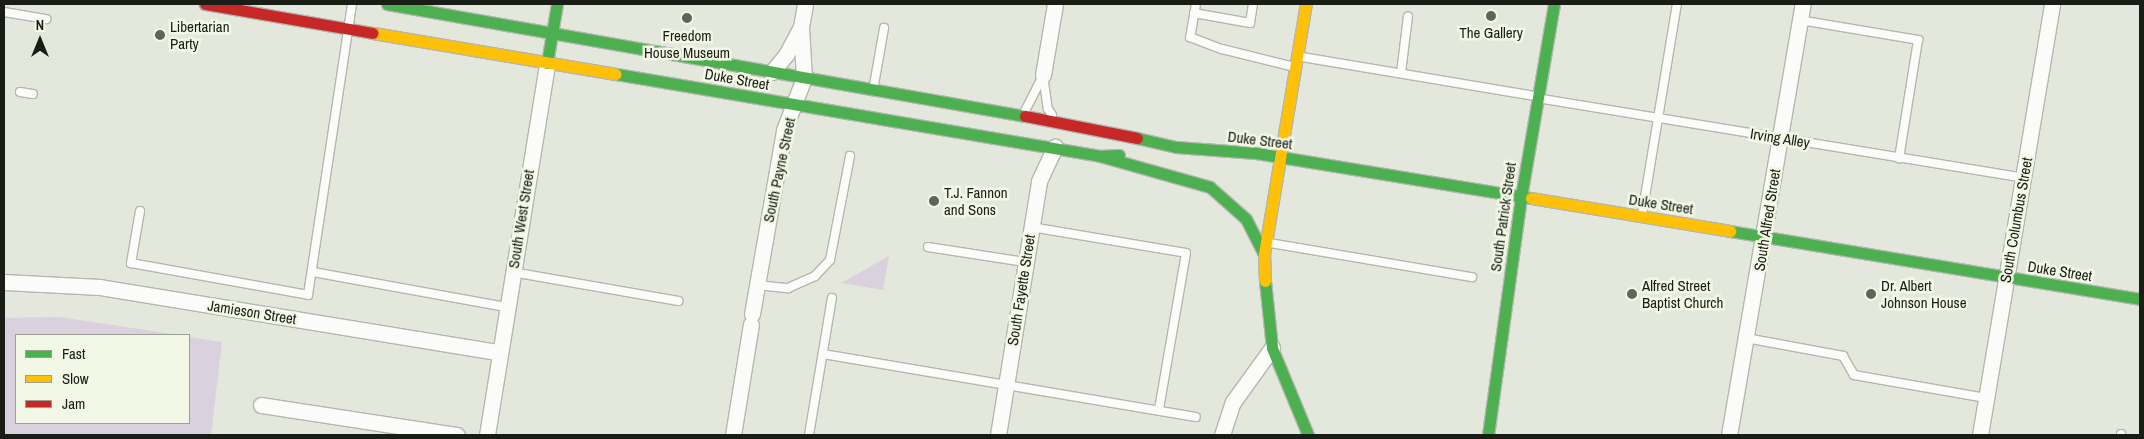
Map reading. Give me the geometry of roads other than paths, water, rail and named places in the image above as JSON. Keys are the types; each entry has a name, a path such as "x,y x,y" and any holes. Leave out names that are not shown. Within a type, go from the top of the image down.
{"main road":[{"name":"Duke Street","path":"205,4 348,26 401,31 547,63 1100,156 1132,155 1176,147"},
{"name":"Duke Street","path":"387,4 405,9 552,32 804,78 1023,115 1176,147 1280,157 2140,299"},
{"name":"South West Street","path":"547,63 557,4"},
{"path":"1306,4 1264,254 1265,301 1272,348 1308,435"},
{"name":"South Patrick Street","path":"1488,435 1521,197 1554,4"},
{"path":"1100,156 1210,187 1246,219 1264,254"}],"street":[{"name":"South Payne Street","path":"733,435 784,130 804,78 801,27 805,4"},
{"path":"1043,75 1055,4"},
{"name":"South Alfred Street","path":"1729,435 1803,4"},
{"name":"South Columbus Street","path":"1980,435 2052,4"},
{"name":"South Payne Street","path":"772,72 786,55 801,27"},
{"name":"South West Street","path":"487,435 506,307 547,63"},
{"name":"South Fayette Street","path":"998,435 1039,181 1055,147"},
{"name":"Jamieson Street","path":"4,282 100,287 499,352"},
{"path":"1222,435 1233,402 1272,348"},
{"path":"261,405 457,435"}],"lane":[{"path":"140,211 132,263 308,295 313,272 352,4"},
{"path":"1196,4 1194,13 1250,23 1253,4"},
{"path":"1641,216 1676,4"},
{"path":"4,12 46,19"},
{"name":"Irving Alley","path":"1194,13 1190,37 1222,49 1296,61 1400,73 2023,178"},
{"path":"1400,73 1408,16"},
{"path":"1800,20 1918,40 1899,158"},
{"path":"874,90 884,28"},
{"path":"1023,115 1043,75"},
{"path":"1043,75 1048,109 1056,121"},
{"path":"20,92 33,94"},
{"path":"757,285 788,288 815,276 830,260 850,156"},
{"path":"1031,227 1186,253 1159,410"},
{"path":"1265,242 1472,277"},
{"path":"928,247 1025,262"},
{"path":"313,272 506,307"},
{"path":"512,272 678,301"},
{"path":"809,435 832,298"},
{"path":"1746,338 1843,356 1854,375 1986,398"},
{"path":"823,354 1196,417"}],"place":[{"name":"The Gallery","path":"1491,16"},
{"name":"Freedom House Museum","path":"687,18"},
{"name":"Libertarian Party","path":"160,35"},
{"name":"T.J. Fannon and Sons","path":"934,201"},
{"name":"Alfred Street Baptist Church","path":"1632,294"},
{"name":"Dr. Albert Johnson House","path":"1871,294"}]}
